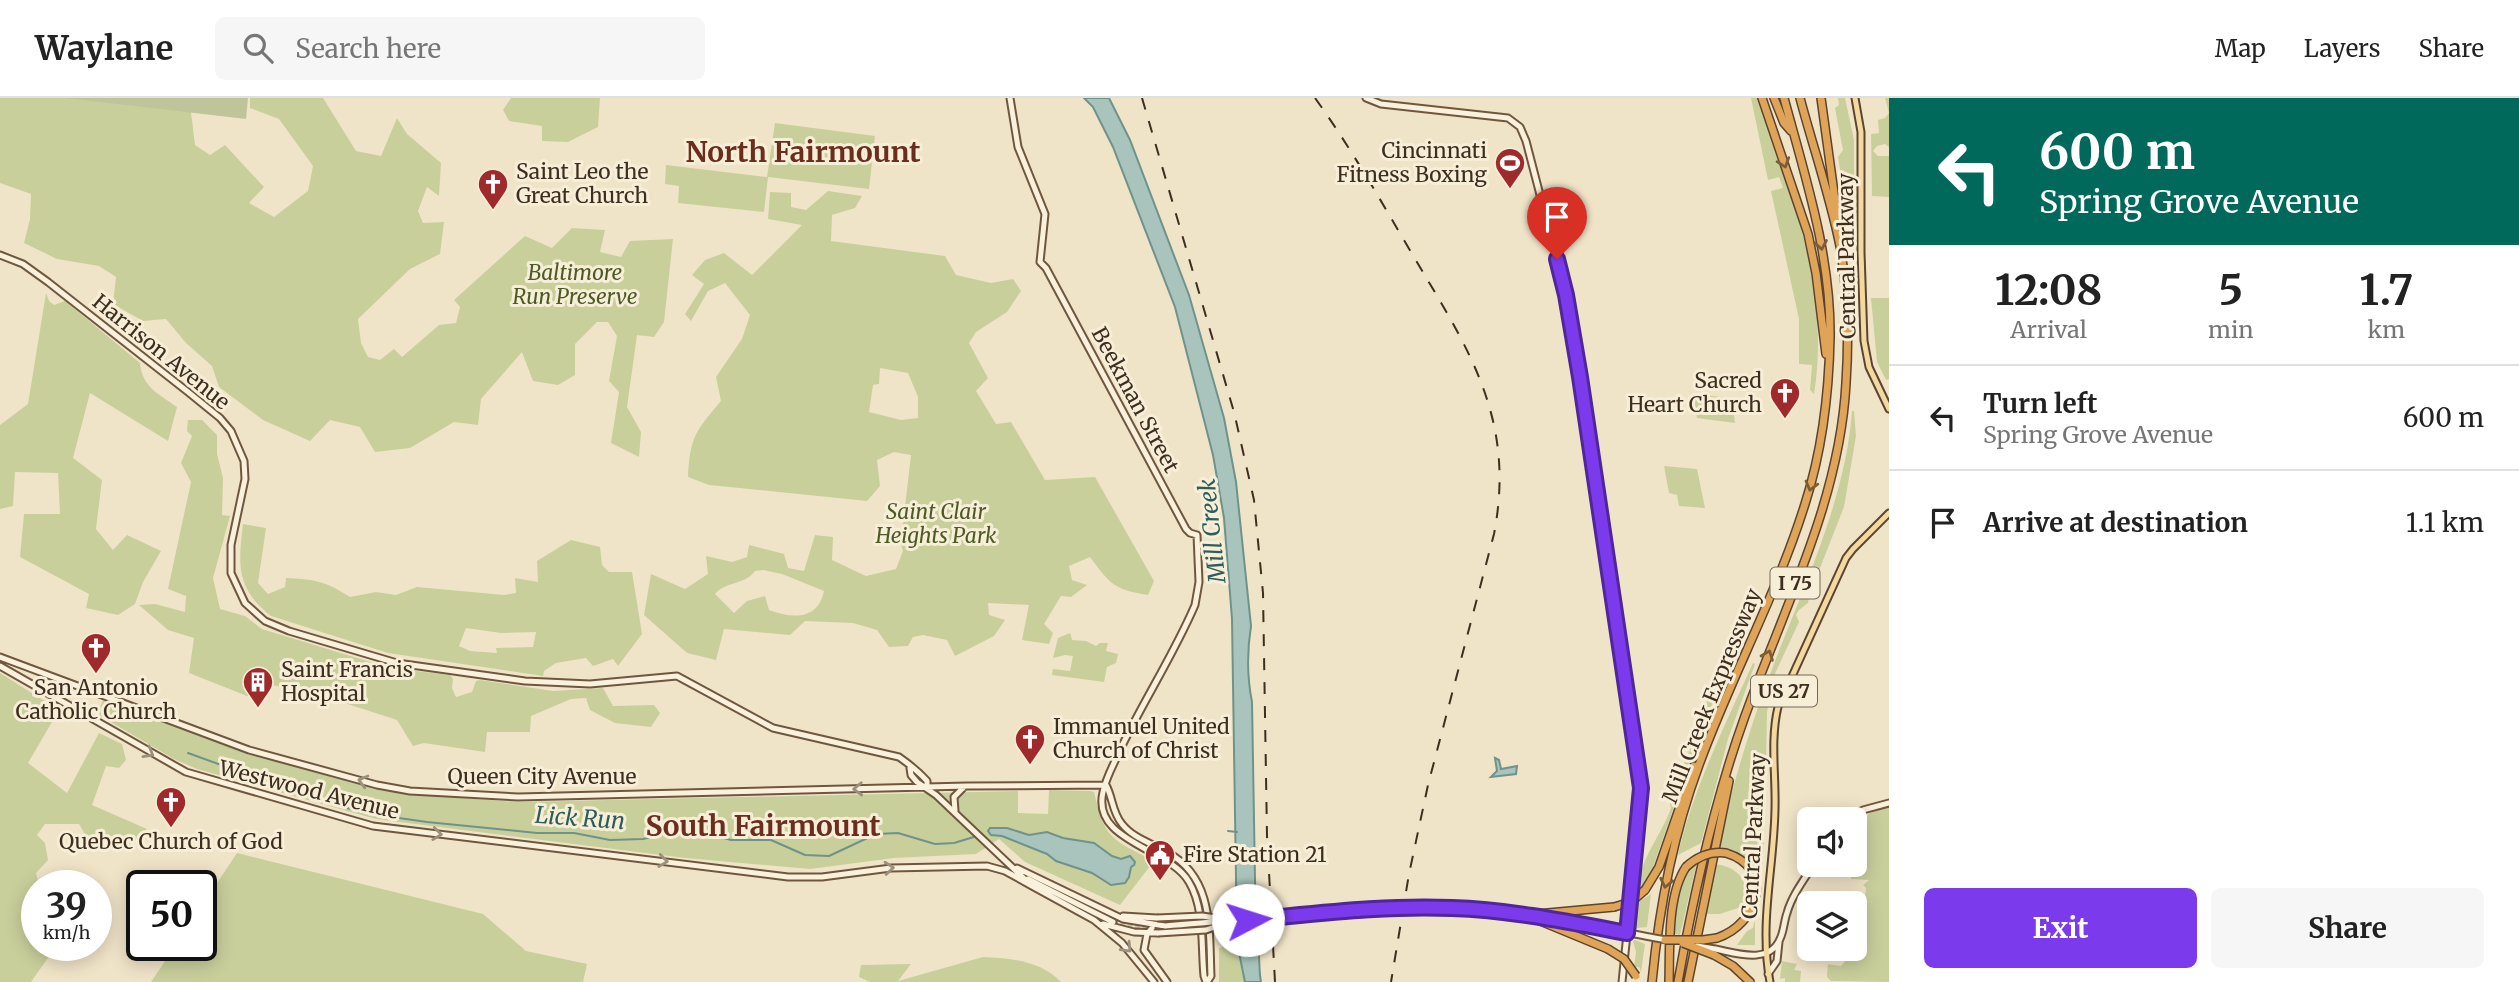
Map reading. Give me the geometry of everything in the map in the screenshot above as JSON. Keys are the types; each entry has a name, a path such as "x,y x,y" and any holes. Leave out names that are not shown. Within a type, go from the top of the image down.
{"highway":[{"path":"1762,98 1808,234 1829,369"},
{"path":"1774,98 1784,123 1792,132"},
{"name":"Mill Creek Expressway","path":"1652,982 1659,918 1676,841 1700,764 1757,630 1802,513 1815,471 1824,419 1829,369 1829,313 1824,262 1817,223 1784,98"},
{"name":"Mill Creek Expressway","path":"1678,982 1710,834 1737,742 1816,529 1830,483 1842,421 1846,392 1846,290 1840,247 1800,98"},
{"path":"1821,98 1840,247"},
{"path":"1519,914 1614,907 1631,902 1645,890 1659,867 1684,790 1725,702"},
{"path":"1688,982 1737,742"},
{"path":"1665,940 1703,940 1717,938 1746,920 1756,897 1756,886 1747,868 1726,853 1703,855 1686,867 1674,893 1669,982"},
{"path":"1519,914 1560,924 1608,949 1629,964 1638,979"},
{"path":"1683,943 1715,952 1750,982"}],"main road":[{"name":"Beekman Street","path":"1010,98 1018,147 1045,214 1040,262 1046,268 1186,529 1197,535 1199,582 1195,606 1127,736 1106,785"},
{"path":"1366,98 1381,104 1508,118 1520,127 1526,141 1566,295 1640,780 1640,809 1622,982"},
{"name":"Central Parkway","path":"1855,98 1861,132 1864,341 1869,367 1889,409"},
{"name":"Harrison Avenue","path":"0,254 23,264 48,282 220,418 231,431 244,461 245,479 231,545 231,573 244,603 265,621 289,631 397,663 525,681 590,684 677,676 772,728 902,759 918,770 927,781 927,787 1032,886 1094,920 1122,943 1154,982"},
{"name":"Central Parkway","path":"1770,982 1765,912 1775,811 1774,731 1778,707 1846,558 1889,513"},
{"name":"Queen City Avenue","path":"0,657 248,750 390,788 518,797 1106,785"},
{"name":"Westwood Avenue","path":"0,666 174,767 198,777 373,827 788,877 822,877 891,868 987,866 1032,886"},
{"path":"1106,785 1114,811 1125,828 1179,859 1189,868 1200,885 1209,919 1211,976 1207,982"},
{"path":"956,813 954,797 967,786"},
{"path":"1867,809 1889,803"},
{"path":"987,866 996,861 994,851"},
{"path":"1011,865 1106,911 1115,918 1202,916 1233,921"},
{"path":"1021,876 1115,918 1166,926"},
{"path":"1768,974 1777,961 1779,941 1790,904 1806,877"},
{"path":"1167,982 1147,956 1144,945 1147,934 1155,927 1315,913 1454,907 1519,913 1683,943"},
{"path":"1119,929 1428,908 1519,914"},
{"path":"1094,920 1119,929 1147,934 1206,930 1233,921"},
{"path":"1560,924 1627,933"},
{"path":"1715,952 1756,956 1774,949 1779,941"}],"green space":[{"name":"Baltimore Run Preserve","path":"0,98 96,98 98,101 191,112 195,145 210,155 225,145 264,187 249,203 274,217 308,191 313,166 279,119 250,108 250,98 323,98 356,151 381,156 397,118 407,134 441,163 439,196 427,187 418,211 423,223 444,222 440,254 410,269 358,319 361,343 368,357 380,360 394,349 402,357 439,325 456,323 460,307 454,300 525,236 552,248 572,228 605,230 600,252 621,257 630,241 673,239 664,322 654,337 637,335 627,407 641,432 639,457 611,443 619,392 609,381 617,336 608,322 597,322 575,344 575,375 558,385 533,381 522,352 481,399 478,425 454,422 410,448 375,452 360,427 330,420 310,441 263,420 219,387 212,366 186,343 166,319 143,321 113,304 116,277 99,266 57,259 24,243 30,219 31,194 0,183"},
{"path":"66,98 248,98 246,119"},
{"path":"511,98 600,98 598,127 568,142 542,141 542,126 509,121 503,110"},
{"path":"1751,98 1759,98 1795,207 1813,280 1818,356 1814,394 1810,390 1812,365 1799,364 1799,319 1771,191 1783,188 1779,177 1768,180"},
{"path":"1838,98 1845,98 1854,140 1854,223 1848,221 1838,157 1843,150 1835,108 1839,105"},
{"path":"1889,113 1889,147 1885,144 1877,146 1873,151 1878,156 1889,156 1889,197 1872,196 1871,134 1879,133 1878,120"},
{"path":"775,123 875,136 869,189 768,177 764,212 678,203 679,186 665,184 666,165 767,177"},
{"name":"Saint Clair Heights Park","path":"828,191 862,196 855,208 832,215 831,241 945,256 956,275 991,283 1013,279 1021,291 1007,312 976,332 969,343 988,378 976,391 996,424 1011,422 1045,480 1095,477 1154,581 1148,595 1120,588 1103,574 1090,557 1069,566 1072,580 1087,585 1071,597 1061,596 1044,624 1053,633 1049,644 1022,640 1029,605 988,603 989,615 1005,620 994,636 955,656 947,640 923,635 913,637 908,646 889,647 877,630 853,623 805,621 790,635 724,629 716,660 687,653 644,615 651,574 685,589 708,574 706,556 732,562 747,557 749,545 784,554 788,568 804,571 815,535 833,537 832,560 866,576 896,569 903,551 899,538 902,533 911,455 894,452 877,460 880,486 867,501 709,485 688,477 692,444 705,420 721,401 716,377 742,339 750,315 725,283 708,291 691,321 685,314 704,284 692,275 705,260 724,253 752,275 802,225 768,219 770,192 791,193 791,207 806,210","holes":["880,368 908,373 918,397 918,418 901,420 869,412 873,385 879,384","755,571 782,574 824,591 821,601 810,612 795,616 769,610 765,596 747,601 734,613 715,594 724,587 746,579"]},
{"path":"46,293 54,305 65,301 140,363 148,384 177,407 168,441 90,393 73,458 102,480 96,529 113,550 127,535 161,551 143,582 135,604 118,615 86,608 89,594 20,557 24,514 60,514 58,473 15,472 13,506 0,509 0,425 28,404"},
{"path":"1871,298 1889,298 1889,379 1886,380 1877,362"},
{"path":"1692,394 1732,398 1735,423 1697,418"},
{"path":"1852,411 1856,436 1844,507 1808,603 1796,615 1799,622 1774,676 1767,712 1766,763 1755,778 1761,786 1761,838 1764,843 1760,890 1757,878 1726,850 1717,849 1739,766 1759,705 1830,516 1848,446"},
{"path":"188,420 202,420 217,435 217,454 223,478 222,515 230,516 213,578 220,609 245,616 262,629 390,668 450,675 456,697 472,692 476,681 480,680 553,691 603,688 613,706 654,705 660,713 651,727 615,723 590,710 586,698 571,699 531,716 530,732 487,732 485,752 424,743 413,746 397,720 332,699 268,684 259,694 247,696 189,673 194,638 168,630 139,605 155,604 185,612 186,596 168,589 191,482 181,463 192,436 187,431"},
{"path":"1664,466 1697,469 1705,508 1679,506 1677,495 1669,493"},
{"path":"243,524 266,528 258,583 268,594 285,587 286,578 319,582 350,597 376,592 396,595 417,587 504,595 516,593 515,578 538,582 537,561 571,540 600,547 602,565 609,572 632,572 642,634 618,666 613,659 593,666 586,658 556,663 544,671 543,676 388,653 271,616 245,586 240,564","holes":["466,628 501,633 536,632 533,647 496,648 497,653 470,651 459,646"]},
{"path":"1070,633 1072,640 1086,641 1096,646 1108,643 1106,651 1118,654 1116,663 1107,667 1104,682 1052,675 1053,669 1070,671 1073,656 1053,658 1058,638"},
{"path":"1753,663 1755,664 1728,739 1701,843 1678,855 1701,782"},
{"path":"1729,664 1697,741 1652,870 1639,892 1639,881 1646,859 1671,808 1674,773 1680,772 1705,716 1707,699 1713,694"},
{"path":"0,673 59,710 28,763 67,793 99,733 122,744 126,760 119,768 106,766 92,805 147,829 127,849 90,843 79,824 45,824 37,835 45,843 48,860 39,870 21,870 21,961 46,961 31,982 0,982"},
{"path":"103,700 251,754 380,790 409,794 518,802 1018,791 1018,813 1048,814 1049,790 1090,791 1094,792 1102,820 1112,836 1128,848 1154,861 1120,905 1025,862 999,839 976,854 894,858 810,869 685,858 376,819 197,769 174,759 97,714"},
{"path":"1889,805 1889,982 1831,981 1827,977 1828,964 1841,966 1845,961 1867,961 1867,891 1863,885 1869,880 1851,879 1867,877 1868,814"},
{"path":"237,853 483,914 526,951 587,964 583,982 151,982 165,961 217,961 217,883"},
{"path":"1697,862 1680,935 1675,934 1680,884 1689,868"},
{"path":"1714,864 1730,868 1741,877 1746,890 1744,906 1720,914 1705,914"},
{"path":"1651,894 1647,927 1637,928 1638,902"},
{"path":"1755,920 1755,945 1737,945 1747,931 1753,928"},
{"path":"1635,940 1645,944 1641,972 1639,967 1634,967"},
{"path":"1237,943 1245,982 1219,982 1219,948"},
{"path":"983,957 1035,965 1061,982 870,982 859,977 861,965 911,964 898,981"},
{"path":"1782,961 1797,964 1794,970 1801,971 1800,982 1785,982 1785,978 1780,979"}],"water":[{"path":"1084,98 1109,98 1130,140 1189,295 1224,418 1236,482 1251,626 1248,664 1252,702 1256,938 1261,982 1245,982 1237,943 1232,619 1224,518 1213,455 1175,307 1113,147 1093,107"},
{"path":"1495,758 1499,760 1501,769 1517,766 1516,774 1491,777 1497,771"},
{"path":"990,828 1007,828 1029,835 1047,832 1063,838 1094,843 1112,856 1121,859 1130,856 1135,862 1125,883 1111,885 1092,873 1056,861 1047,854 1002,836 991,835 988,831"}],"waterway":[{"name":"Lick Run","path":"188,753 246,774 260,782 364,813 427,822 537,833 574,833 610,840 643,839 679,831 699,831 731,840 771,840 805,855 829,856 876,834 898,833 935,844 954,843 977,836"},
{"name":"Lick Run","path":"1228,831 1237,832"}],"tunnel":[{"path":"1113,922 1154,926"}],"railway":[{"path":"1142,98 1234,412 1254,500 1263,593 1267,836 1275,982"},
{"path":"1315,98 1340,134 1449,316 1481,382 1492,416 1498,453 1499,491 1494,534 1428,785 1409,874 1391,982"}],"place":[{"name":"Cincinnati Fitness Boxing","path":"1510,190"},
{"name":"Saint Leo the Great Church","path":"493,211"},
{"name":"Sacred Heart Church","path":"1785,420"},
{"name":"San Antonio Catholic Church","path":"96,675"},
{"name":"Saint Francis Hospital","path":"258,709"},
{"name":"Immanuel United Church of Christ","path":"1030,766"},
{"name":"Quebec Church of God","path":"171,829"},
{"name":"Fire Station 21","path":"1160,882"}],"district":[{"name":"North Fairmount","path":"803,152"},
{"name":"South Fairmount","path":"763,826"}],"route":[{"path":"1248,920 1408,908 1449,908 1519,914 1627,933 1641,788 1580,377 1557,259"}],"water label":[{"name":"Mill Creek","path":"1212,531"}]}
